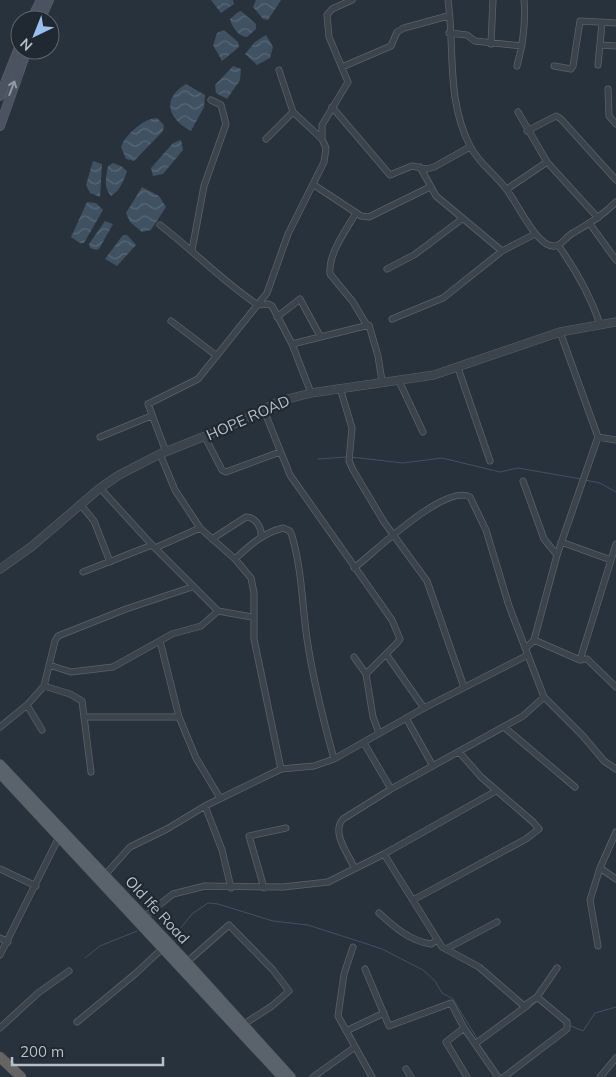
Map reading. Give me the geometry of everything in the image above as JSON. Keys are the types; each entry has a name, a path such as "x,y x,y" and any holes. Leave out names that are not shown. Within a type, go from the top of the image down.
{"highway":[{"path":"0,1057 21,1077"},
{"path":"0,1067 11,1077"}],"main road":[{"path":"0,94 14,60"},
{"path":"0,126 23,60"},
{"name":"Old Ife Road","path":"0,764 105,874 116,891 164,947 270,1058 291,1077"},
{"name":"Old Ife Road","path":"0,774 59,837 144,917 188,962 244,1024 282,1077"}],"street":[{"path":"281,769 262,685 252,617 254,593 251,578 235,559 200,528 175,490 151,416 150,403 193,382 217,356 266,293 288,234 314,186 326,155 322,139 322,125 348,82 329,37 326,21 327,15 332,9 348,0"},
{"path":"448,0 454,98 460,122 470,147 485,169 507,189 535,234 544,243 558,246 572,264 585,288 600,324"},
{"path":"492,44 493,0"},
{"path":"517,66 522,46 525,16 524,0"},
{"path":"342,67 391,46 398,32 404,28 448,16"},
{"path":"554,66 571,69 573,66 580,21 616,23"},
{"path":"598,65 602,23"},
{"path":"449,33 467,35 475,41 522,46"},
{"path":"600,44 616,46"},
{"path":"279,70 293,112 322,139"},
{"path":"608,89 609,116 616,124"},
{"path":"192,250 204,186 226,124 221,105 211,100"},
{"path":"332,107 390,175 412,166 427,169 441,164 470,147"},
{"path":"266,139 293,112"},
{"path":"518,112 527,131 547,162 598,218"},
{"path":"527,131 556,116 561,119 616,180"},
{"path":"507,189 547,162"},
{"path":"420,167 436,196 502,251"},
{"path":"314,186 356,213 369,217 430,187"},
{"path":"558,246 571,234 598,218 616,202"},
{"path":"356,213 337,247 330,274 343,288 366,324 371,328 382,381"},
{"path":"387,269 414,255 462,219"},
{"path":"590,224 616,260"},
{"path":"160,225 258,305 268,304 272,306"},
{"path":"392,319 442,298 502,251 535,234"},
{"path":"266,293 292,344 311,393"},
{"path":"278,317 300,299 320,336"},
{"path":"171,321 217,356"},
{"name":"HOPE ROAD","path":"0,569 31,547 100,488 163,453 205,438 280,401 340,388 434,375 560,332 616,322"},
{"path":"292,344 366,324"},
{"path":"526,648 534,640 561,542 598,437 560,332"},
{"path":"458,368 490,461"},
{"path":"399,381 423,432"},
{"path":"340,388 352,428 350,461 352,470 393,536 427,581 464,687"},
{"path":"263,408 290,475 316,509 354,568 392,620 398,632 400,639 366,674"},
{"path":"100,437 151,416"},
{"path":"598,437 616,440"},
{"path":"205,438 222,470 226,472 280,452"},
{"path":"523,481 544,539 557,555"},
{"path":"100,488 192,587 218,611 252,617"},
{"path":"354,568 424,511 460,496 470,496 493,549 509,606 544,697 578,730 604,761 616,769"},
{"path":"80,504 94,521 110,562"},
{"path":"212,539 246,517 250,517 256,522 261,530 261,536"},
{"path":"82,572 154,547 200,528"},
{"path":"235,559 261,536 283,528 290,531 304,599 305,624 315,684 334,759"},
{"path":"561,542 611,560"},
{"path":"580,660 616,544"},
{"path":"0,727 27,705 44,686 55,641 58,636 126,609 192,587"},
{"path":"49,666 71,672 106,669 128,660 172,634 201,626 218,611"},
{"path":"534,640 580,660 587,659 616,687"},
{"path":"160,641 179,717 196,758 220,798"},
{"path":"386,654 424,708"},
{"path":"105,874 123,852 130,847 167,829 220,798 281,769 314,766 334,759 424,708 528,655"},
{"path":"354,657 366,674 372,716 379,733"},
{"path":"44,686 80,698 84,704 91,772"},
{"path":"354,867 339,834 339,823 391,789 523,716 544,697"},
{"path":"27,705 42,730"},
{"path":"86,717 179,717"},
{"path":"406,718 433,766"},
{"path":"504,727 574,787"},
{"path":"364,743 391,789"},
{"path":"413,900 538,831 533,822 496,791 474,770 459,752"},
{"path":"144,917 173,894 205,886 264,888 328,882 354,867 384,854 496,791"},
{"path":"205,806 222,850 230,888"},
{"path":"264,888 249,836 286,828"},
{"path":"598,946 590,900 600,868 616,832"},
{"path":"0,955 59,837"},
{"path":"384,854 437,940 446,949 479,968 524,1006 528,1005"},
{"path":"600,868 616,879"},
{"path":"0,869 36,886"},
{"path":"378,913 400,931 417,941 431,944 437,940"},
{"path":"446,949 497,922"},
{"path":"188,962 229,925 273,970 289,991 272,1006 244,1024"},
{"path":"0,938 8,942"},
{"path":"77,1022 135,974 164,947"},
{"path":"353,947 344,974 338,1016 372,1077"},
{"path":"475,1044 537,997 557,968"},
{"path":"365,969 388,1024 392,1026 449,1003 454,1006 464,1028 498,1077"},
{"path":"0,1028 38,993 69,971"},
{"path":"504,1077 567,1029 567,1022 537,997"},
{"path":"346,1032 384,1013"},
{"path":"464,1028 446,1042 467,1077"},
{"path":"312,1077 355,1047"},
{"path":"600,1077 615,1062"},
{"path":"406,1069 411,1077"}],"water":[{"path":"211,0 233,0 234,4 221,13"},
{"path":"256,0 281,0 268,20 263,19 253,7"},
{"path":"241,11 256,24 256,29 247,37 236,31 230,19"},
{"path":"224,30 238,42 239,47 222,61 213,45 217,33"},
{"path":"266,35 273,47 270,58 257,65 245,54 255,42"},
{"path":"233,66 241,69 240,80 227,99 216,93 215,85"},
{"path":"186,84 205,95 204,107 191,131 177,121 170,109 173,96"},
{"path":"157,118 164,125 163,131 134,161 126,159 121,147 126,137 141,124"},
{"path":"181,140 183,150 163,174 153,176 151,168 173,143"},
{"path":"93,161 102,164 100,197 90,193 86,185"},
{"path":"113,163 127,171 123,182 111,196 108,193 106,178 108,166"},
{"path":"142,187 159,196 166,207 151,230 142,232 130,222 126,213"},
{"path":"87,202 96,203 103,210 84,243 80,243 71,237"},
{"path":"105,221 113,224 99,249 90,248 89,244"},
{"path":"123,235 127,235 136,245 117,266 105,259"}],"waterway":[{"path":"318,459 347,457"},
{"path":"351,457 403,463 442,458 500,472 518,468 581,479"},
{"path":"585,480 600,483 616,492"},
{"path":"175,935 192,914 208,903 218,904 273,921 308,925 382,949 423,970 435,981 442,993 453,999 478,1040"},
{"path":"85,958 100,946 137,931"},
{"path":"510,1021 537,1002"},
{"path":"569,1025 583,1031 595,1013 616,1007"}]}
